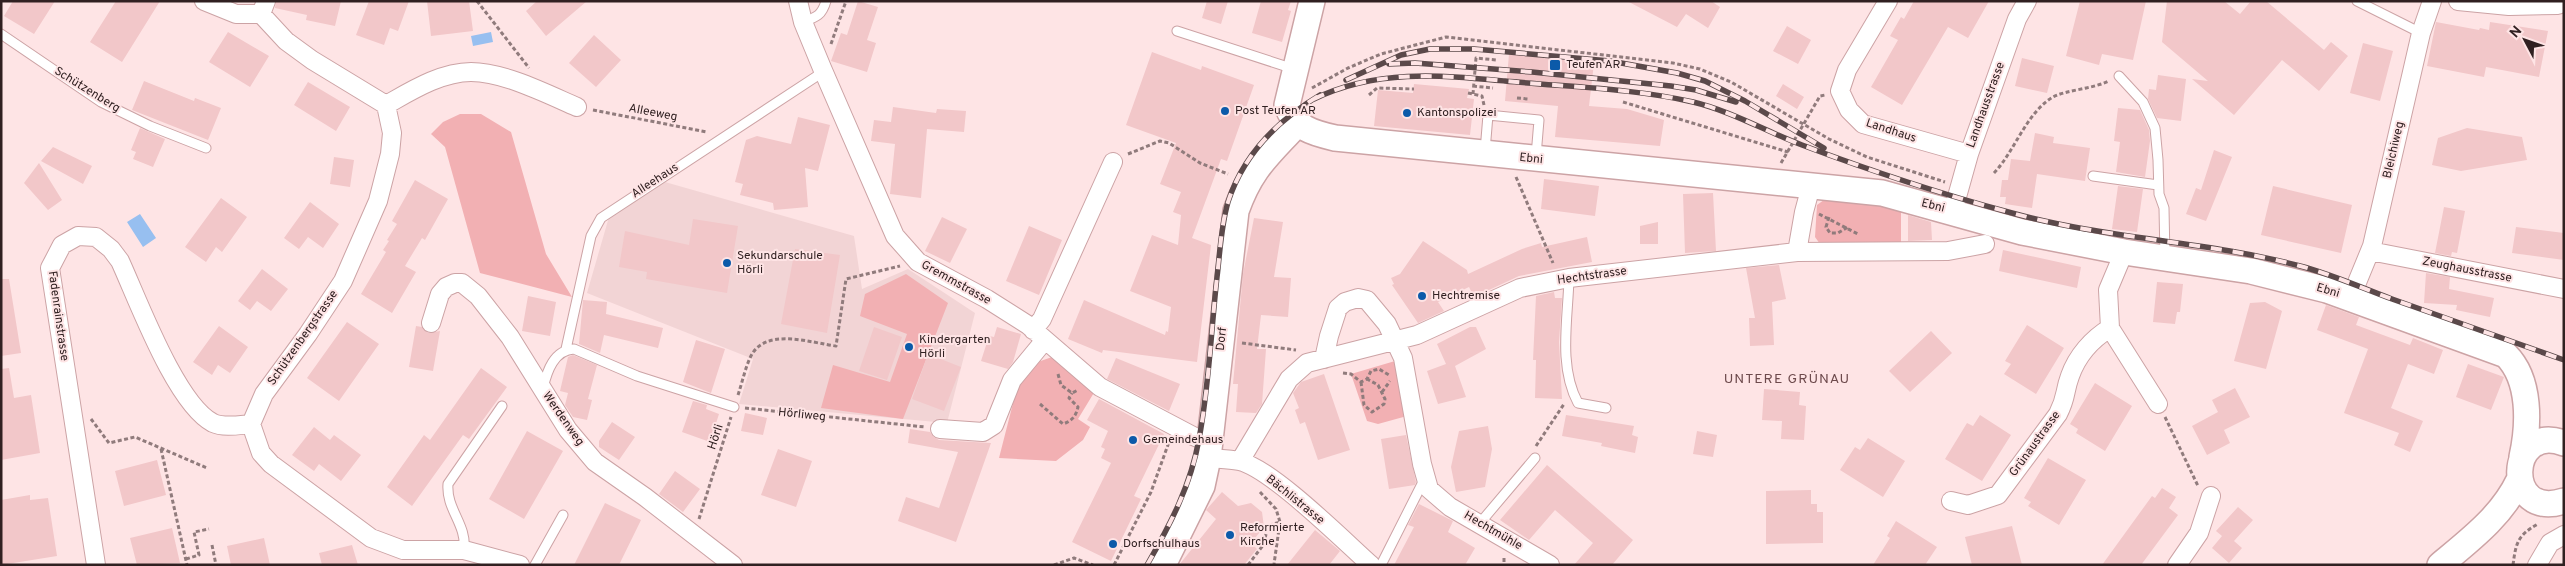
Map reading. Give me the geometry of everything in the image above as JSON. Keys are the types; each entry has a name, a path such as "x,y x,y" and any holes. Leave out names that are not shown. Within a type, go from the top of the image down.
{"main road":[{"path":"1297,124 1290,115 1287,105 1294,69 1312,1"},
{"name":"Ebni","path":"1297,124 1310,131 1335,138 1882,193 1953,211 2022,232 2124,252 2251,271 2351,297 2506,355 2519,371 2525,399 2525,444 2521,469"},
{"name":"Dorf","path":"1163,565 1202,486 1209,450 1236,211 1255,169 1297,124"},
{"name":"Ebni","path":"2525,399 2548,432 2561,442"},
{"path":"2440,565 2500,510 2529,449 2538,443 2561,442"},
{"path":"2521,469 2524,491 2532,499 2550,509"},
{"path":"2464,565 2514,518 2550,509"}],"street":[{"path":"204,1 236,14 264,8 286,41 386,105 427,84 452,74 471,72 491,74 535,89 577,107"},
{"name":"Gremmstrasse","path":"798,1 822,68 895,236 918,262 987,299 1039,335 1100,387 1193,436 1209,450"},
{"path":"1840,91 1847,70 1888,1"},
{"name":"Landhausstrasse","path":"1953,211 1958,186 1968,154 2017,19 2027,1"},
{"name":"Bleichiweg","path":"2351,297 2370,251 2421,33 2432,1"},
{"path":"2458,1 2509,6 2558,5"},
{"name":"Landhaus","path":"1840,91 1849,110 1863,124 1968,154"},
{"name":"Schützenbergstrasse","path":"251,424 264,394 308,334 343,281 378,201 390,154 392,133 386,105"},
{"path":"940,429 983,432 994,425 1012,380 1039,335 1042,319 1113,162"},
{"path":"1797,252 1811,186"},
{"name":"Fadenrainstrasse","path":"96,565 50,268 62,245 78,236 96,237 111,249 120,261 173,377 192,403 212,423 224,426 251,424"},
{"name":"Hechtstrasse","path":"1240,461 1289,379 1322,364 1417,335 1520,288 1565,279 1797,252 1948,251 1985,244"},
{"name":"Zeughausstrasse","path":"2370,251 2564,289"},
{"path":"2124,252 2108,290 2110,328 2158,404"},
{"name":"Werdenweg","path":"431,323 440,294 446,287 455,283 462,283 478,296 510,337 568,430 595,462 645,497 734,565"},
{"path":"1322,364 1338,308 1345,302 1358,298 1367,300 1372,304 1397,341 1403,358 1425,478"},
{"name":"Grünaustrasse","path":"1951,501 1968,505 1998,495 2058,414 2066,399 2070,374 2088,344 2094,337 2110,328"},
{"path":"251,424 261,453 271,464 371,538 403,550 464,550 511,563"},
{"name":"Bächlistrasse","path":"1209,450 1240,461 1288,492 1371,565"},
{"name":"Hechtmühle","path":"1425,478 1429,489 1436,496 1550,565"},
{"path":"2177,565 2200,533 2209,502"},
{"path":"2537,565 2550,543 2564,535"}],"lane":[{"path":"804,22 818,17 823,12 826,1"},
{"path":"2357,1 2421,33"},
{"path":"1178,31 1294,69"},
{"name":"Schützenberg","path":"1,34 101,102 150,126 206,148"},
{"name":"Alleehaus","path":"566,350 591,236 601,218 817,76 822,68"},
{"path":"2119,76 2148,111 2155,128 2159,194 2164,208 2165,258"},
{"path":"1484,154 1488,115 1539,120 1536,159"},
{"path":"2093,176 2158,185"},
{"path":"1565,279 1566,366 1571,390 1578,403 1606,408"},
{"path":"543,391 548,370 560,353 574,349 637,376 734,407"},
{"path":"464,550 466,536 447,497 448,484 502,406"},
{"path":"1480,523 1535,458"},
{"path":"1381,565 1425,478"},
{"path":"535,565 563,515"}],"path":[{"path":"477,1 536,76 535,89"},
{"path":"822,68 846,1"},
{"path":"1309,90 1348,68 1381,54 1446,37 1682,65 1731,82 1804,123 1828,139 1867,157 1958,186"},
{"path":"1488,115 1482,96 1470,94 1473,86 1476,58 1496,60"},
{"path":"1994,173 2034,116 2054,97 2093,88 2119,76"},
{"path":"1473,86 1493,88"},
{"path":"1369,95 1377,88 1414,89"},
{"path":"1777,169 1820,96 1840,91"},
{"path":"1517,96 1528,99"},
{"path":"1623,102 1788,152"},
{"name":"Alleeweg","path":"577,107 725,135"},
{"path":"1113,162 1160,141 1169,143 1200,163 1228,174"},
{"path":"1512,169 1565,279"},
{"path":"1816,213 1829,217 1848,227 1884,251"},
{"path":"1829,217 1826,227 1830,233 1843,231 1848,227"},
{"name":"Hörli","path":"697,524 751,356 770,340 779,338 836,346 846,279 918,262"},
{"path":"1243,343 1297,350 1322,364 1351,374 1361,382"},
{"path":"1361,382 1367,379 1371,371 1379,369 1390,376 1390,381 1382,392"},
{"path":"1361,382 1360,388 1367,410 1372,412 1384,404 1385,399 1378,385 1367,379"},
{"path":"1535,458 1536,446 1560,413 1571,390"},
{"path":"1040,404 1063,424 1070,422 1076,415 1078,407 1069,398 1072,393"},
{"path":"71,403 85,412 109,443 135,437 207,468"},
{"path":"2158,404 2209,502"},
{"name":"Hörliweg","path":"734,407 940,429"},
{"path":"1114,565 1151,492 1171,437"},
{"path":"161,448 187,565"},
{"path":"1259,484 1260,494 1276,509 1280,522 1274,564"},
{"path":"2513,565 2515,548 2523,532 2550,509"},
{"path":"1248,565 1264,544 1267,529 1270,525 1280,522"},
{"path":"186,559 199,555 194,532 209,529"},
{"path":"212,545 216,565"},
{"path":"2515,548 2521,549"},
{"path":"1054,565 1074,558 1092,565"}],"shaded area":[{"path":"460,114 481,114 511,132 546,254 572,297 480,273 445,147 431,134 443,122"},
{"name":"Sekundarschule Hörli","path":"665,182 854,236 862,289 908,269 975,313 947,423 739,404 753,359 587,293 609,217"},
{"path":"1828,197 1901,206 1901,245 1820,244 1815,237 1817,205"},
{"path":"906,274 948,303 903,419 821,408 833,365 890,382 907,334 860,316 865,294"},
{"path":"1052,357 1095,391 1078,419 1090,427 1083,440 1056,461 999,458 1020,376 1035,363"},
{"path":"1395,361 1407,416 1378,424 1367,421 1351,374"}],"water":[{"path":"491,32 493,42 473,46 471,36"},
{"path":"140,214 156,238 143,247 127,222"}],"building":[{"path":"13,1 55,1 34,34 4,16"},
{"path":"116,1 160,1 122,62 90,42"},
{"path":"276,1 341,1 335,26 306,20 307,15 275,8"},
{"path":"369,1 409,1 398,31 390,28 384,45 356,35"},
{"path":"427,1 469,1 473,31 431,36"},
{"path":"537,1 587,1 546,36 526,11"},
{"path":"858,1 878,7 867,40 876,43 867,72 831,61 841,33 847,35"},
{"path":"1207,1 1228,1 1221,24 1202,18"},
{"path":"1261,1 1291,1 1288,10 1291,11 1282,42 1252,33"},
{"path":"1627,1 1711,1 1720,7 1708,28 1686,14 1677,27"},
{"path":"1914,1 1989,1 1968,38 1948,27 1902,105 1871,87 1898,40 1890,36 1901,17 1904,19"},
{"path":"2080,1 2146,1 2133,60 2102,54 2099,65 2066,56"},
{"path":"2167,1 2224,1 2240,14 2251,1 2266,1 2324,50 2331,42 2348,56 2319,91 2282,60 2234,115 2192,79 2208,81 2162,42"},
{"path":"2436,22 2479,30 2480,28 2489,30 2490,22 2548,31 2539,77 2486,67 2484,77 2427,66"},
{"path":"1787,26 1811,40 1798,64 1773,51"},
{"path":"228,32 269,56 250,87 209,62"},
{"path":"594,35 621,60 596,87 569,63"},
{"path":"2363,43 2393,51 2380,101 2350,93"},
{"path":"1152,52 1201,70 1202,66 1254,85 1227,161 1221,159 1192,238 1211,245 1197,362 1103,350 1102,353 1068,339 1084,300 1165,335 1166,331 1168,332 1171,307 1130,291 1152,235 1178,245 1181,215 1173,212 1181,192 1160,184 1176,143 1126,125"},
{"path":"1509,54 1594,63 1589,106 1627,109 1664,120 1660,146 1555,137 1558,106 1505,101"},
{"path":"2022,58 2054,66 2047,93 2015,86"},
{"path":"2158,75 2186,79 2181,121 2157,118 2148,99 2149,89 2156,90"},
{"path":"144,81 194,101 195,98 221,108 208,140 132,110"},
{"path":"308,82 350,107 336,131 294,105"},
{"path":"1414,84 1469,89 1467,98 1474,99 1470,135 1374,126 1378,90 1413,93"},
{"path":"1783,84 1804,97 1797,109 1776,96"},
{"path":"893,107 936,113 937,109 966,111 964,132 927,129 921,198 890,194 895,144 871,141 874,120 891,122"},
{"path":"2118,108 2140,110 2149,130 2150,141 2145,177 2116,172 2120,142 2114,141"},
{"path":"798,117 830,125 818,171 805,168 808,207 774,210 773,203 740,195 743,184 735,182 746,140 757,136 791,144"},
{"path":"140,128 165,139 153,167 133,159 136,152 131,150"},
{"path":"2467,128 2522,137 2527,160 2461,171 2432,165 2438,138"},
{"path":"2035,133 2054,137 2053,143 2090,148 2085,181 2037,174 2032,208 2005,204 2006,197 2000,197 2002,180 2008,180 2011,159 2030,161"},
{"path":"53,147 92,166 83,184 41,161"},
{"path":"2214,150 2232,157 2206,221 2186,214 2196,188 2201,190"},
{"path":"334,157 354,160 350,187 330,184"},
{"path":"39,163 62,200 48,210 24,183"},
{"path":"1544,179 1599,186 1595,216 1541,209"},
{"path":"415,180 448,199 425,240 422,238 405,266 416,272 392,313 361,294 386,252 383,250 397,224 392,221"},
{"path":"2118,186 2143,189 2137,232 2112,229"},
{"path":"2273,186 2352,205 2341,253 2261,235"},
{"path":"1713,193 1716,251 1685,253 1683,194"},
{"path":"221,198 247,217 222,252 216,247 206,262 185,247"},
{"path":"310,202 339,224 323,248 308,237 299,249 284,238"},
{"path":"2444,207 2465,211 2457,253 2452,252 2451,256 2435,253"},
{"path":"1908,215 1931,222 1932,240 1908,241"},
{"path":"942,217 967,229 950,263 925,251"},
{"path":"1254,218 1283,222 1274,277 1291,278 1288,317 1261,315 1257,349 1266,349 1262,404 1256,413 1236,412 1238,384 1233,384 1243,274"},
{"path":"693,219 738,226 727,293 646,279 647,272 619,267 625,231 689,245"},
{"path":"1658,222 1658,244 1640,244 1640,226"},
{"path":"1029,226 1062,240 1039,295 1006,281"},
{"path":"2516,227 2564,233 2564,260 2512,253"},
{"path":"1587,237 1592,262 1519,276 1474,297 1469,287 1438,302 1444,311 1418,323 1392,285 1394,284 1391,278 1400,274 1423,241 1467,270 1468,274 1522,249 1541,243 1542,247"},
{"path":"795,249 840,255 827,333 781,324"},
{"path":"2003,250 2081,267 2077,288 1999,271"},
{"path":"1779,265 1786,299 1772,302 1774,345 1750,346 1749,318 1755,318 1746,268"},
{"path":"262,269 288,289 271,311 257,301 250,310 238,301"},
{"path":"2426,273 2450,277 2449,289 2494,298 2490,317 2456,310 2457,305 2424,303"},
{"path":"1,279 9,279 21,353 1,356"},
{"path":"2157,282 2183,284 2180,312 2177,312 2175,324 2153,322"},
{"path":"1554,292 1555,298 1562,298 1559,342 1562,399 1535,398 1536,360 1533,360 1536,296"},
{"path":"528,296 556,302 550,336 522,331"},
{"path":"583,300 607,302 606,314 663,328 658,348 604,335 600,353 579,344"},
{"path":"2265,302 2282,311 2266,369 2234,361 2250,303"},
{"path":"2326,305 2359,317 2356,325 2410,345 2413,338 2443,350 2434,374 2408,364 2391,408 2423,421 2410,452 2394,445 2399,433 2344,413 2368,349 2317,330"},
{"path":"347,322 379,344 339,401 307,378"},
{"path":"2027,325 2064,348 2036,394 2004,374 2011,364 2005,361"},
{"path":"219,326 248,347 230,373 218,365 212,375 193,362"},
{"path":"416,326 422,327 428,333 440,331 433,371 409,367"},
{"path":"874,327 902,337 887,380 859,371"},
{"path":"997,327 1021,334 1013,362 1008,369 981,361 989,336 994,337"},
{"path":"1470,327 1476,327 1486,349 1455,366 1466,397 1438,404 1427,371 1446,364 1437,344"},
{"path":"1931,331 1952,353 1910,392 1889,371"},
{"path":"696,340 725,349 711,393 683,382"},
{"path":"928,354 961,367 944,411 912,399"},
{"path":"573,355 597,365 588,399 592,400 587,420 573,417 565,405 568,393 560,391 568,357"},
{"path":"1116,358 1180,384 1169,411 1107,379"},
{"path":"2468,364 2504,377 2491,410 2456,397"},
{"path":"9,368 14,398 31,395 40,453 1,460 1,369"},
{"path":"481,368 507,387 469,439 463,435 412,506 387,487 424,435 430,440"},
{"path":"1324,374 1350,450 1318,460 1305,422 1300,424 1295,410 1299,408 1293,393 1301,382"},
{"path":"2095,383 2132,406 2105,451 2076,433 2078,429 2070,424"},
{"path":"2235,388 2250,417 2224,430 2230,443 2207,455 2192,426 2218,412 2212,400"},
{"path":"1764,389 1800,392 1799,405 1806,406 1804,440 1781,439 1782,421 1762,420"},
{"path":"1099,399 1164,434 1134,496 1141,499 1111,561 1072,542 1111,463 1101,458 1105,449 1101,447 1108,431 1087,420"},
{"path":"693,401 707,405 706,409 719,414 710,442 682,432"},
{"path":"745,413 767,418 763,435 741,431"},
{"path":"1566,415 1634,426 1632,435 1638,437 1635,453 1601,446 1602,443 1562,436"},
{"path":"1980,415 2011,435 1982,481 1945,459 1967,423 1973,426"},
{"path":"612,422 635,437 619,460 599,447 599,441"},
{"path":"1488,426 1492,449 1485,487 1456,492 1451,467 1459,431"},
{"path":"314,427 330,440 334,435 361,455 341,481 319,464 314,471 292,455"},
{"path":"910,429 930,432 939,440 991,443 956,542 898,521 906,497 939,508 958,452 908,443"},
{"path":"527,431 563,451 524,519 489,499"},
{"path":"1697,431 1717,435 1713,457 1693,454"},
{"path":"1406,435 1416,482 1415,485 1389,489 1381,439"},
{"path":"1868,438 1905,461 1883,497 1840,470 1855,447 1860,450"},
{"path":"778,449 812,461 796,507 761,495"},
{"path":"2048,458 2086,480 2059,525 2028,506 2031,502 2024,498"},
{"path":"157,460 166,495 124,506 115,471"},
{"path":"1547,465 1633,540 1612,565 1574,565 1593,543 1555,510 1529,540 1500,520"},
{"path":"675,471 700,489 683,512 659,494"},
{"path":"2162,488 2176,497 2169,508 2178,515 2141,565 2102,565 2152,496 2155,498"},
{"path":"1811,490 1811,504 1817,504 1817,512 1823,512 1823,543 1766,544 1766,491"},
{"name":"Reformierte Kirche","path":"1222,492 1238,506 1251,503 1262,512 1264,527 1251,543 1257,549 1244,565 1179,565 1216,519 1206,510"},
{"path":"30,495 30,500 48,498 57,556 1,565 1,500"},
{"path":"605,503 641,520 619,565 574,565"},
{"path":"1419,504 1453,521 1448,532 1475,548 1465,565 1394,565 1414,527 1408,525"},
{"path":"2238,507 2253,520 2234,541 2242,548 2229,563 2212,548 2222,536 2216,531"},
{"path":"1896,521 1937,547 1925,565 1873,565 1890,538 1887,536"},
{"path":"2012,526 2022,565 1972,565 1965,537"},
{"path":"172,528 180,563 137,565 130,538"},
{"path":"1315,530 1340,551 1329,565 1287,565"},
{"path":"264,538 270,565 231,565 227,546"},
{"path":"352,545 358,565 322,565 319,553"}],"railway":[{"path":"1346,80 1401,55 1430,49 1474,49 1610,61 1677,73 1705,81 1745,101 1824,148"},
{"path":"1389,64 1415,63 1532,72 1671,86 1696,90 1736,102"},
{"path":"1314,99 1337,89 1361,83 1408,76 1456,77 1623,91 1670,97 1721,111 1788,140 1906,182 2012,213 2083,229 2229,251 2312,269 2564,360"},
{"path":"1147,565 1179,504 1195,456 1205,399 1221,239 1228,202 1243,169 1264,140 1276,127 1320,95"}],"place":[{"name":"Teufen AR","path":"1555,65"},
{"name":"Post Teufen AR","path":"1225,111"},
{"name":"Kantonspolizei","path":"1407,113"},
{"name":"Sekundarschule Hörli","path":"727,263"},
{"name":"Hechtremise","path":"1422,296"},
{"name":"Kindergarten Hörli","path":"909,347"},
{"name":"Gemeindehaus","path":"1133,440"},
{"name":"Reformierte Kirche","path":"1230,535"},
{"name":"Dorfschulhaus","path":"1113,544"}],"district":[{"name":"UNTERE GRÜNAU","path":"1787,379"}]}
